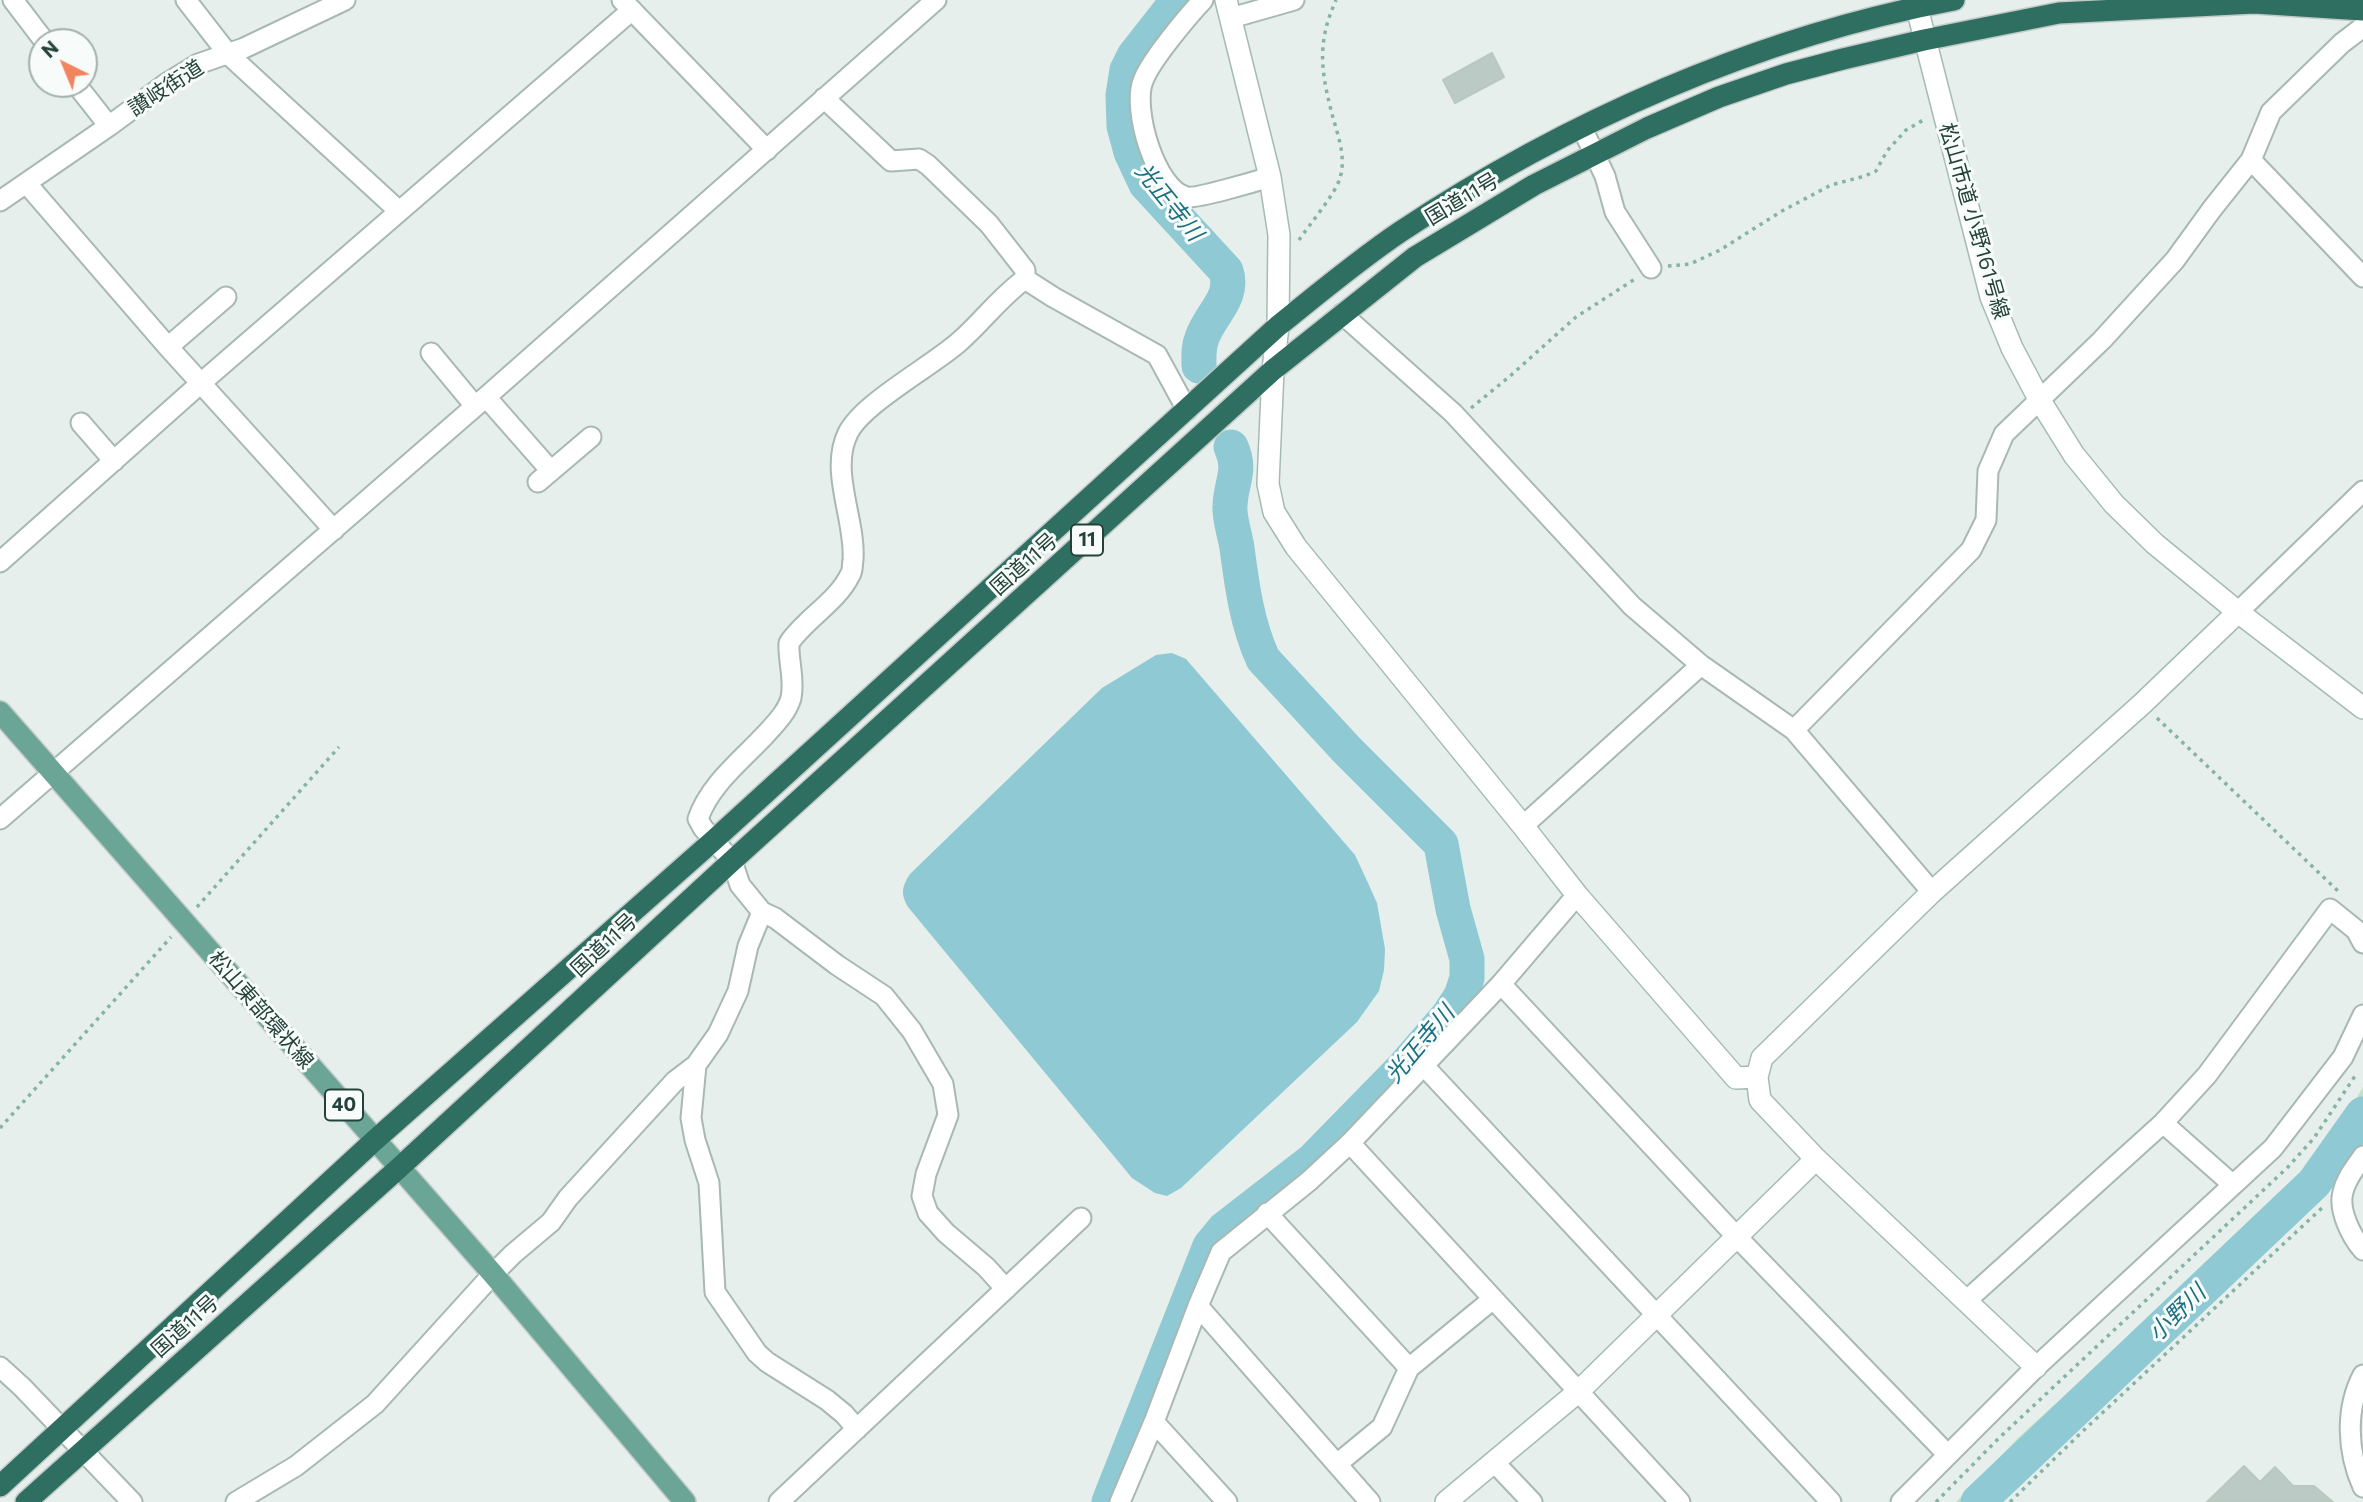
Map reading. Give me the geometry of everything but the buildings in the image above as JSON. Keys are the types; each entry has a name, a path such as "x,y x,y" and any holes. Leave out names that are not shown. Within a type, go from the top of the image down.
{"highway":[{"name":"国道11号","path":"0,1486 375,1140 714,840 1278,326 1399,233 1520,159 1643,98 1763,51 1836,27 1916,3 1954,0"},
{"name":"国道11号","path":"26,1502 400,1167 732,861 1273,370 1415,257 1534,185 1594,153 1719,97 1786,74 2059,7 2254,3 2363,10"}],"main road":[{"name":"松山東部環状線","path":"0,712 493,1274 685,1502"}],"street":[{"path":"186,0 228,54 399,211"},
{"name":"讃岐街道","path":"0,201 198,64 228,54 321,5 345,0"},
{"path":"0,819 481,402 936,0"},
{"path":"1203,0 1149,68 1142,82 1139,100 1152,158 1159,173 1176,192 1190,198 1270,177"},
{"path":"1294,0 1228,9 1270,177 1279,235 1278,326 1273,370 1268,484 1274,512 1296,547 1577,895 1736,1078 1757,1077"},
{"path":"19,2 36,28"},
{"name":"松山市道 小野161号線","path":"1916,3 1991,297 2012,348 2039,399 2074,455 2114,503 2155,544 2363,708"},
{"path":"0,562 399,211 627,5 767,150"},
{"path":"1794,730 1971,550 1986,520 1988,471 2004,434 2102,340 2175,260 2251,160 2272,112 2342,43 2363,27"},
{"path":"87,98 109,127"},
{"path":"824,98 891,161 919,159 928,165 989,224 1025,270 1025,279"},
{"path":"1582,128 1605,176 1615,212 1651,268"},
{"path":"2251,160 2363,277"},
{"path":"27,184 168,347 334,530"},
{"path":"1025,279 1053,298 1157,355 1187,410"},
{"path":"1006,1289 928,1213 922,1195 926,1174 948,1115 943,1084 912,1031 884,996 837,965 775,918 762,912 740,884 732,861 698,819 715,788 782,716 791,696 793,683 789,643 852,574 853,550 840,459 848,432 872,408 957,344 1002,298 1025,279"},
{"path":"168,347 226,297"},
{"path":"1342,314 1452,413 1632,606 1701,665 1794,730 1932,892"},
{"path":"431,353 481,402 544,476 591,437"},
{"path":"81,423 114,461"},
{"path":"2036,1367 1815,1159 1760,1100 1757,1077 1762,1058 1932,892 2142,704 2363,491"},
{"path":"1523,826 1701,665"},
{"path":"1119,1502 1154,1422 1221,1252 1309,1181 1350,1143 1501,984 1577,895"},
{"path":"1966,1301 2163,1123 2207,1074 2330,909 2356,930 2363,943"},
{"path":"236,1502 296,1466 375,1404 493,1274 551,1222 568,1198 666,1091 696,1065 718,1034 738,991 748,946 762,912"},
{"path":"1501,984 1737,1236 1948,1455"},
{"path":"1901,1502 2036,1367 2273,1149 2343,1058 2363,1015"},
{"path":"696,1065 691,1118 709,1183 715,1292 757,1353 827,1400 857,1429"},
{"path":"1424,1066 1831,1502"},
{"path":"2163,1123 2232,1184"},
{"path":"1350,1143 1680,1502"},
{"path":"2363,1156 2342,1194 2345,1217 2363,1250"},
{"path":"1446,1502 1579,1391 1815,1159"},
{"path":"1267,1213 1409,1368"},
{"path":"779,1502 1081,1218"},
{"path":"1337,1464 1382,1427 1409,1368 1493,1299"},
{"path":"1198,1306 1370,1502"},
{"path":"0,1367 132,1502"},
{"path":"2363,1375 2352,1403 2350,1429 2351,1450 2363,1487"},
{"path":"1154,1422 1227,1502"},
{"path":"1494,1462 1532,1502"}],"path":[{"path":"1279,251 1299,240 1340,180 1343,163 1323,74 1322,45 1326,24 1336,0"},
{"path":"1452,413 1472,407 1576,317 1651,268 1690,264 1720,250 1782,211 1831,185 1876,171 1887,151 1906,130 1925,118 1943,112"},
{"path":"2142,704 2343,896"},
{"path":"1936,1502 1998,1438 2288,1167 2314,1138 2357,1072"},
{"path":"2010,1502 2324,1206 2342,1194"}],"green space":[{"path":"2363,1087 2363,1143 2337,1178 2057,1436 1992,1502 1956,1502 2017,1439 2279,1195 2325,1144"}],"water":[{"path":"1172,653 1186,659 1355,855 1377,903 1385,949 1379,991 1357,1022 1181,1188 1167,1196 1155,1193 1132,1178 908,907 903,890 910,874 1102,688 1156,655"}],"waterway":[{"name":"光正寺川","path":"1178,0 1134,56 1127,70 1123,95 1124,126 1131,152 1146,184 1226,271 1227,289 1202,338 1199,366"},
{"name":"光正寺川","path":"1109,1502 1210,1246 1224,1229 1313,1160 1404,1067 1448,1016 1461,996 1467,978 1467,959 1453,909 1441,844 1346,749 1263,659 1246,605 1230,516 1236,469 1231,447"},
{"name":"小野川","path":"1978,1502 2314,1183 2363,1114"}]}
